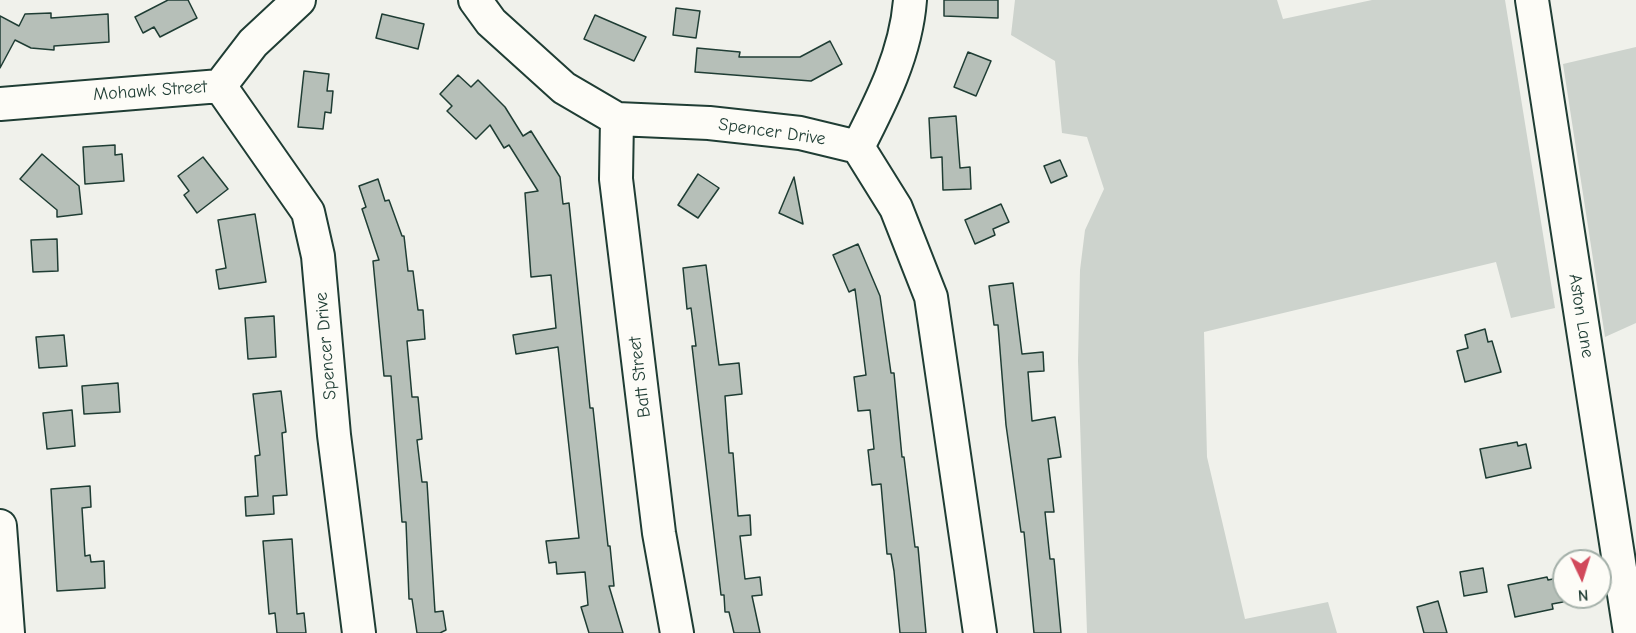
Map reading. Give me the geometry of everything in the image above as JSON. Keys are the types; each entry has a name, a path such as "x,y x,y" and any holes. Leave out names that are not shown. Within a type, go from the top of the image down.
{"street":[{"name":"Mohawk Street","path":"0,104 220,86 253,43 299,0"},
{"name":"Spencer Drive","path":"475,0 491,22 564,88 617,119 709,123 800,132 858,147"},
{"path":"910,0 909,18 891,82 858,147 896,208 931,297 980,633"},
{"name":"Aston Lane","path":"1532,0 1630,633"},
{"name":"Spencer Drive","path":"220,86 308,212 318,256 334,435 359,633"},
{"name":"Batt Street","path":"617,119 618,191 659,533 678,633"},
{"path":"0,526 8,633"}],"shaded area":[{"path":"1015,0 1277,0 1283,19 1372,0 1505,0 1555,308 1511,318 1496,262 1204,332 1207,457 1245,619 1328,602 1337,633 1087,633 1078,361 1080,270 1085,230 1104,189 1087,137 1062,133 1055,61 1011,35"},
{"path":"1636,47 1636,323 1605,337 1563,64"}],"building":[{"path":"168,0 188,0 197,18 160,37 154,27 143,33 135,17"},
{"path":"944,0 998,0 998,18 944,16"},
{"path":"676,8 700,11 696,38 673,35"},
{"path":"51,13 51,18 108,14 109,42 54,46 54,50 31,48 15,40 0,68 0,16 19,26 25,14"},
{"path":"382,14 424,24 418,49 376,38"},
{"path":"595,15 646,37 634,61 584,39"},
{"path":"830,41 842,64 811,81 695,72 697,48 740,52 739,57 800,57"},
{"path":"968,52 991,61 976,96 954,87"},
{"path":"304,71 329,74 327,91 333,91 331,113 325,112 323,129 298,127"},
{"path":"458,75 471,87 478,80 505,107 523,136 531,131 560,177 563,204 569,203 590,408 593,408 608,546 610,546 614,586 609,586 623,633 589,633 581,607 588,605 585,572 557,574 556,562 549,563 546,541 579,538 558,347 516,354 513,335 556,328 551,275 531,277 525,193 538,191 509,145 504,148 490,125 476,139 447,111 452,106 440,94"},
{"path":"956,116 960,168 970,167 971,189 943,190 942,157 931,158 929,118"},
{"path":"115,145 115,155 122,154 124,181 85,184 83,147"},
{"path":"42,154 79,186 82,214 57,217 57,210 20,179"},
{"path":"203,157 228,189 197,213 184,195 189,191 178,176"},
{"path":"1060,160 1067,176 1051,183 1044,166"},
{"path":"698,174 719,188 698,218 678,205"},
{"path":"794,177 803,224 779,213"},
{"path":"378,179 385,201 389,200 402,236 404,236 408,271 413,271 418,310 423,310 425,339 407,341 412,397 418,397 422,439 417,440 422,482 427,482 435,612 443,611 446,630 440,633 417,633 412,599 409,599 406,522 402,522 391,376 384,376 373,261 379,260 362,209 366,207 359,186"},
{"path":"1001,204 1009,222 993,229 995,235 975,244 965,220"},
{"path":"255,214 266,282 219,289 216,270 226,268 218,220"},
{"path":"57,239 58,271 33,272 31,240"},
{"path":"858,244 880,296 891,373 894,373 902,457 904,457 915,547 918,547 926,633 900,633 894,571 891,554 887,554 881,484 872,485 868,450 874,449 870,410 858,411 854,377 866,375 855,289 849,292 833,255"},
{"path":"706,265 719,365 739,363 742,394 725,396 729,453 733,453 738,516 750,515 751,535 740,536 745,579 760,577 762,595 752,596 760,633 734,633 729,612 725,612 724,595 721,595 692,346 696,346 691,308 687,309 683,268"},
{"path":"1013,283 1022,354 1043,352 1044,371 1028,372 1032,421 1055,417 1061,457 1048,459 1054,512 1045,512 1050,559 1054,559 1061,633 1034,633 1024,532 1021,532 1006,425 998,325 994,325 989,286"},
{"path":"274,316 276,357 248,359 245,318"},
{"path":"1485,329 1488,342 1492,341 1501,372 1465,382 1457,351 1468,348 1465,335"},
{"path":"64,335 67,366 39,368 36,337"},
{"path":"118,383 120,412 84,414 82,386"},
{"path":"281,391 286,432 282,433 287,495 273,496 274,514 246,516 245,497 258,496 255,456 260,455 253,394"},
{"path":"72,410 75,446 47,449 43,413"},
{"path":"1517,442 1518,446 1526,444 1531,468 1486,478 1480,449"},
{"path":"90,486 91,507 82,508 85,556 90,555 91,562 104,561 105,588 57,591 51,489"},
{"path":"292,539 297,614 304,613 306,633 277,633 275,613 269,614 263,541"},
{"path":"1483,568 1487,592 1464,596 1460,572"},
{"path":"1547,577 1548,580 1552,579 1553,609 1515,617 1508,585"},
{"path":"1438,601 1447,633 1424,633 1417,607"}]}
